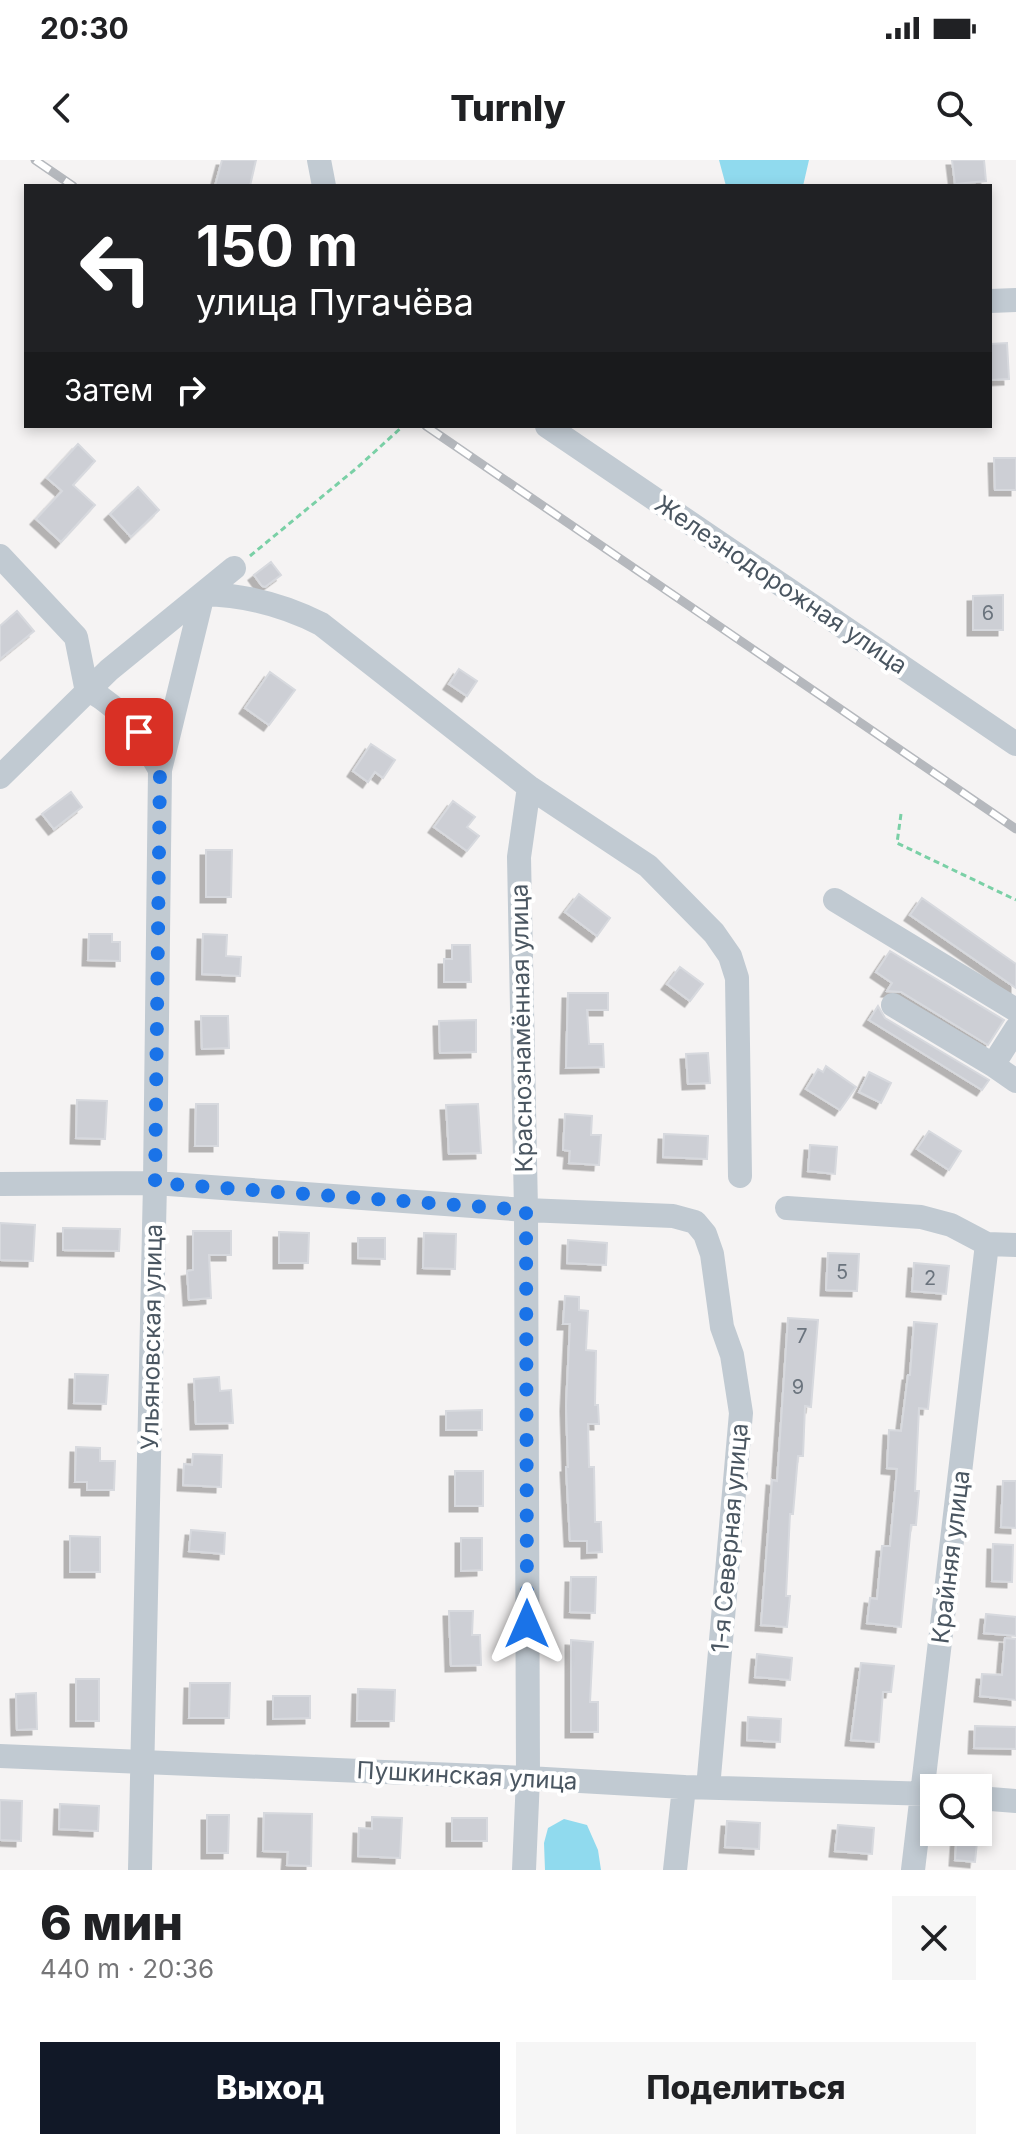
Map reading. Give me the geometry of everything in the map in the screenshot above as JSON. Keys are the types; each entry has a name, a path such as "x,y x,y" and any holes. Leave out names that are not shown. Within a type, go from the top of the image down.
{"street":[{"path":"992,301 1016,300"},
{"name":"Железнодорожная улица","path":"550,428 1009,740"},
{"path":"0,556 76,637 88,691"},
{"path":"0,777 109,670 234,568"},
{"path":"160,770 203,594"},
{"path":"203,594 235,595 296,612 321,624 529,787 648,866 714,933 730,956 737,978 740,1176"},
{"name":"Ульяновская улица","path":"88,691 109,702 139,732 160,770 155,1183 140,1870"},
{"path":"1009,740 1016,715"},
{"name":"Краснознамённая улица","path":"524,1870 528,1778 526,1210 519,857 529,787"},
{"path":"835,900 1016,1010"},
{"path":"893,1005 1016,1081"},
{"path":"993,1065 1016,1029"},
{"path":"0,1184 155,1183 526,1210"},
{"path":"787,1208 921,1217 951,1225 987,1244 1016,1245"},
{"name":"1-я Северная улица","path":"526,1210 673,1216 695,1222 705,1234 712,1254 722,1327 732,1355 741,1413 696,1788 675,1870"},
{"name":"Крайняя улица","path":"931,1774 987,1244"},
{"name":"Пушкинская улица","path":"0,1756 696,1788 920,1794"},
{"path":"992,1799 1016,1801"},
{"name":"Крайняя улица","path":"913,1870 920,1837"}],"path":[{"path":"234,568 401,428"},
{"path":"901,814 897,843 1016,900"}],"water":[{"path":"719,160 809,160 803,184 725,184"},
{"path":"564,1819 587,1825 598,1850 601,1870 545,1870 544,1843 548,1828"}],"building":[{"path":"222,160 256,160 250,184 216,184"},
{"path":"952,160 984,160 986,181 955,184"},
{"path":"1007,343 1009,379 992,380 992,344"},
{"path":"78,444 95,461 73,485 95,505 61,542 36,519 62,491 47,478"},
{"path":"994,458 1016,458 1016,490 995,490"},
{"path":"138,487 159,510 131,537 110,514"},
{"path":"271,562 281,575 265,587 254,575"},
{"path":"1003,595 1003,630 973,630 973,596"},
{"path":"17,611 34,631 0,659 0,626"},
{"path":"459,669 477,681 467,696 449,684"},
{"path":"270,672 295,690 269,725 245,708"},
{"path":"371,744 395,760 383,778 375,772 368,782 353,771"},
{"path":"71,792 82,807 54,829 42,814"},
{"path":"453,801 475,817 467,827 479,836 467,851 434,827"},
{"path":"206,850 232,850 231,897 206,897"},
{"path":"579,894 610,918 597,936 565,912"},
{"path":"922,898 1016,964 1016,988 910,915"},
{"path":"89,934 112,934 112,942 120,942 120,961 88,960"},
{"path":"203,934 227,935 226,956 241,957 240,976 202,974"},
{"path":"452,945 470,945 471,982 444,982 444,959 452,959"},
{"path":"890,951 1004,1020 988,1045 901,992 887,991 892,983 876,972"},
{"path":"680,967 703,984 690,1001 667,984"},
{"path":"568,993 608,993 608,1010 587,1010 589,1044 603,1044 604,1067 566,1068"},
{"path":"878,1006 885,1018 989,1080 982,1090 869,1020"},
{"path":"201,1016 228,1016 229,1048 202,1049"},
{"path":"476,1020 476,1052 440,1053 439,1021"},
{"path":"708,1053 710,1083 688,1084 686,1054"},
{"path":"826,1066 856,1087 840,1110 806,1089 818,1069 823,1072"},
{"path":"869,1072 891,1083 881,1103 859,1092"},
{"path":"77,1100 107,1101 105,1139 76,1138"},
{"path":"196,1104 218,1104 218,1146 195,1146"},
{"path":"478,1104 481,1153 449,1154 446,1105"},
{"path":"565,1114 592,1116 591,1135 601,1135 599,1165 569,1163 570,1151 563,1150"},
{"path":"929,1131 961,1151 949,1170 917,1149"},
{"path":"664,1134 708,1136 707,1159 663,1157"},
{"path":"810,1145 837,1147 835,1174 808,1171"},
{"path":"0,1223 35,1225 33,1261 0,1260"},
{"path":"63,1228 120,1229 119,1251 63,1250"},
{"path":"193,1231 231,1231 231,1255 209,1255 211,1298 189,1300 187,1271 193,1270"},
{"path":"279,1232 309,1233 308,1263 279,1263"},
{"path":"424,1233 456,1234 455,1269 423,1268"},
{"path":"358,1238 385,1238 385,1259 358,1258"},
{"path":"568,1240 607,1243 606,1265 567,1263"},
{"path":"828,1253 859,1254 857,1291 826,1290"},
{"path":"914,1263 949,1266 946,1294 912,1291"},
{"path":"565,1296 579,1297 579,1310 588,1311 586,1350 596,1351 595,1405 598,1405 599,1424 588,1424 589,1467 594,1467 595,1522 601,1522 602,1552 587,1553 587,1541 570,1541 566,1406 570,1324 563,1324"},
{"path":"788,1318 818,1320 811,1407 805,1406 803,1456 798,1456 793,1514 790,1514 787,1627 761,1625 772,1480 777,1481"},
{"path":"914,1322 937,1324 928,1409 919,1408 915,1491 919,1491 916,1525 911,1525 901,1627 867,1623 870,1598 877,1599 882,1546 890,1546 897,1469 887,1468 889,1430 901,1431"},
{"path":"75,1374 108,1375 106,1404 74,1403"},
{"path":"219,1377 220,1391 231,1390 233,1423 196,1424 194,1379"},
{"path":"482,1410 482,1430 446,1430 446,1411"},
{"path":"76,1447 100,1448 100,1461 115,1461 114,1490 87,1490 87,1482 75,1482"},
{"path":"193,1454 222,1455 221,1487 183,1485 184,1464 192,1465"},
{"path":"455,1471 483,1471 483,1506 455,1506"},
{"path":"1003,1481 1016,1481 1016,1528 1001,1527"},
{"path":"191,1530 225,1533 224,1554 189,1551"},
{"path":"70,1536 100,1537 100,1572 70,1572"},
{"path":"461,1538 482,1538 482,1570 461,1571"},
{"path":"993,1544 1013,1545 1012,1582 992,1581"},
{"path":"571,1577 596,1577 595,1613 570,1612"},
{"path":"449,1611 473,1611 472,1635 480,1635 481,1665 451,1666"},
{"path":"986,1614 1016,1617 1016,1636 984,1633"},
{"path":"1005,1638 1016,1639 1016,1700 980,1696 982,1674 1002,1675"},
{"path":"571,1640 593,1642 590,1702 598,1702 598,1732 571,1732"},
{"path":"757,1654 792,1658 790,1680 755,1677"},
{"path":"861,1663 894,1666 891,1692 883,1692 879,1742 851,1740"},
{"path":"76,1679 99,1679 99,1721 76,1721"},
{"path":"190,1683 230,1683 229,1718 189,1718"},
{"path":"358,1689 395,1690 394,1721 357,1721"},
{"path":"36,1693 37,1729 17,1730 16,1694"},
{"path":"273,1696 310,1696 310,1718 273,1719"},
{"path":"748,1717 781,1719 780,1742 747,1740"},
{"path":"975,1726 1016,1727 1016,1749 974,1748"},
{"path":"0,1800 22,1801 21,1841 0,1840"},
{"path":"60,1804 99,1806 98,1831 59,1829"},
{"path":"264,1813 312,1814 311,1866 287,1865 288,1852 263,1851"},
{"path":"207,1815 229,1815 228,1853 207,1853"},
{"path":"372,1817 402,1818 400,1858 358,1856 359,1828 372,1829"},
{"path":"452,1818 487,1818 487,1841 452,1841"},
{"path":"727,1821 760,1823 759,1849 725,1847"},
{"path":"838,1825 874,1828 872,1854 835,1851"},
{"path":"956,1846 977,1846 975,1862 955,1860"}],"railway":[{"path":"35,160 70,184"},
{"path":"429,428 1016,829"}],"route":[{"path":"139,732 160,770 155,1183 526,1210 527,1624"}]}
